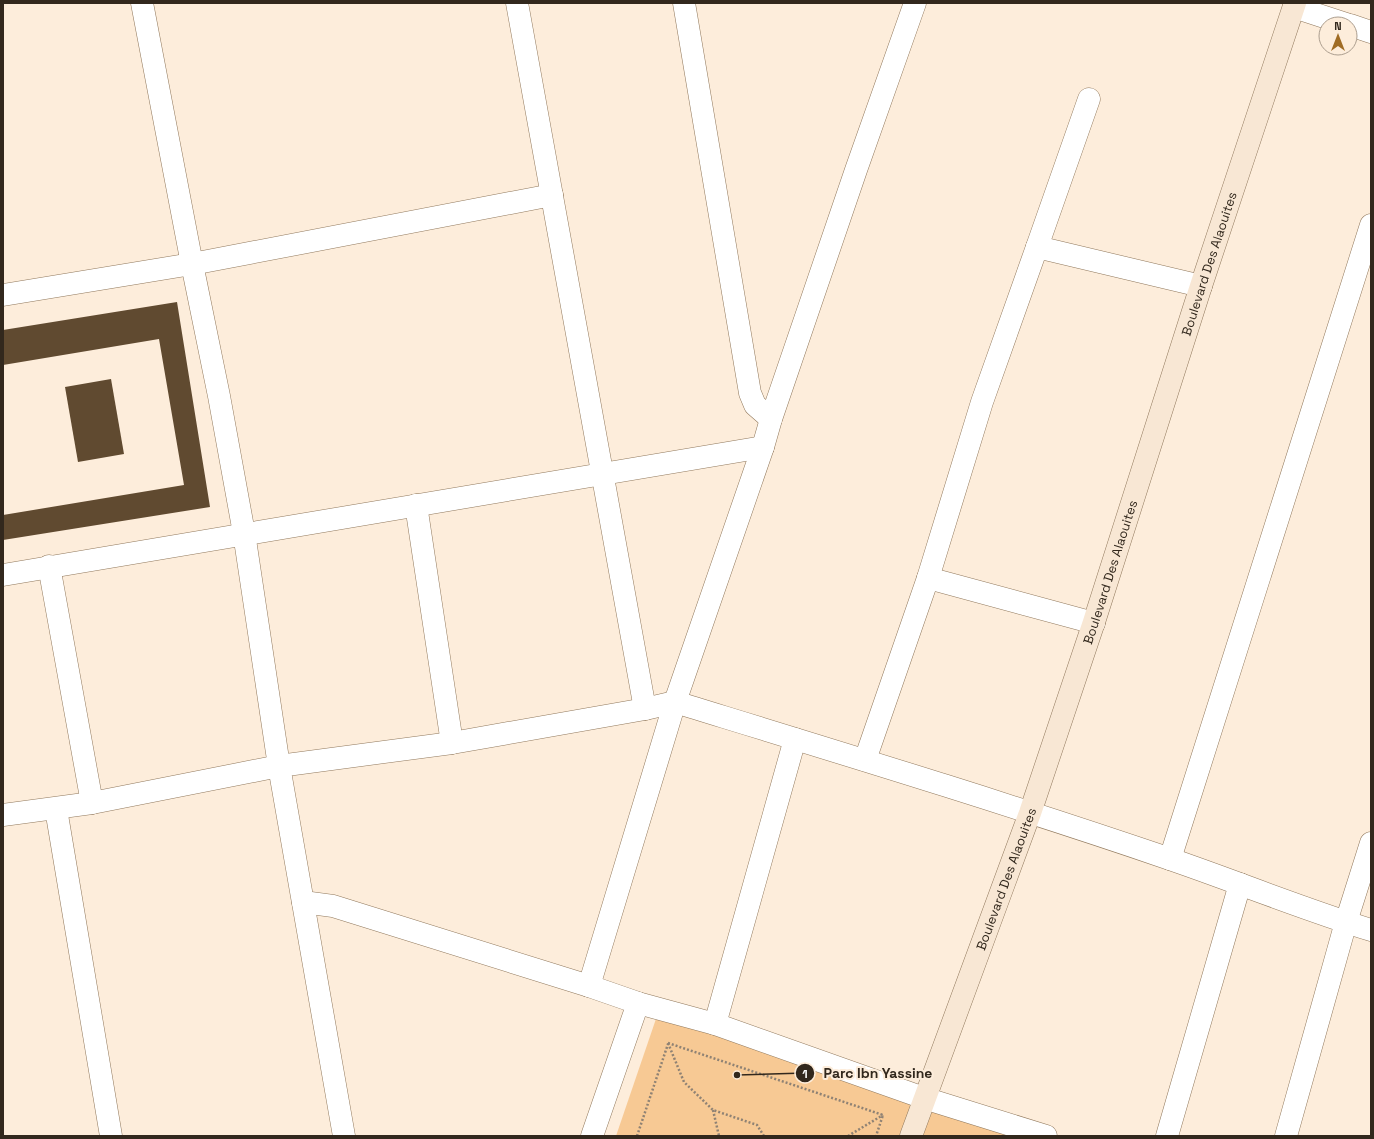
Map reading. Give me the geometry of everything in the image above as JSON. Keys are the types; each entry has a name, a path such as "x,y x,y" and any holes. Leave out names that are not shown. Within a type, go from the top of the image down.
{"main road":[{"name":"Boulevard Des Alaouites","path":"911,1136 1030,813 1094,622 1290,4"}],"street":[{"path":"142,3 192,264 220,396 244,533 279,766 344,1136"},
{"path":"517,3 644,709"},
{"path":"684,3 750,393 755,405 771,418"},
{"path":"589,986 675,702 763,447 771,418 858,163 915,3"},
{"path":"1290,4 1324,16"},
{"path":"1358,28 1371,32"},
{"path":"865,760 928,578 982,402 1089,99"},
{"path":"3,295 192,264 552,195"},
{"path":"1170,859 1371,225"},
{"path":"1036,247 1201,286"},
{"path":"3,575 244,533 763,447"},
{"path":"416,505 452,743"},
{"path":"49,566 92,803"},
{"path":"928,578 1094,622"},
{"path":"3,816 92,803 279,766 452,743 644,709 675,702 865,760 1030,813 1170,859 1371,930"},
{"path":"715,1024 795,739"},
{"path":"56,809 110,1136"},
{"path":"1286,1136 1346,922 1371,843"},
{"path":"1167,1136 1240,884"},
{"path":"303,902 333,906 589,986 638,1003 715,1024 924,1098 1046,1136"},
{"path":"592,1136 638,1003"}],"path":[{"path":"668,1043 684,1082 713,1110 757,1125 764,1136"},
{"path":"668,1043 883,1114"},
{"path":"637,1136 668,1043"},
{"path":"713,1110 719,1136"},
{"path":"848,1136 883,1114"},
{"path":"876,1136 883,1114"}],"shaded area":[{"path":"658,1013 1018,1136 616,1136"}],"building":[{"path":"177,302 210,507 3,540 3,515 184,485 159,339 3,365 3,330"},
{"path":"111,379 124,454 78,462 65,387"}],"place":[{"name":"Parc Ibn Yassine","path":"737,1075"}]}
